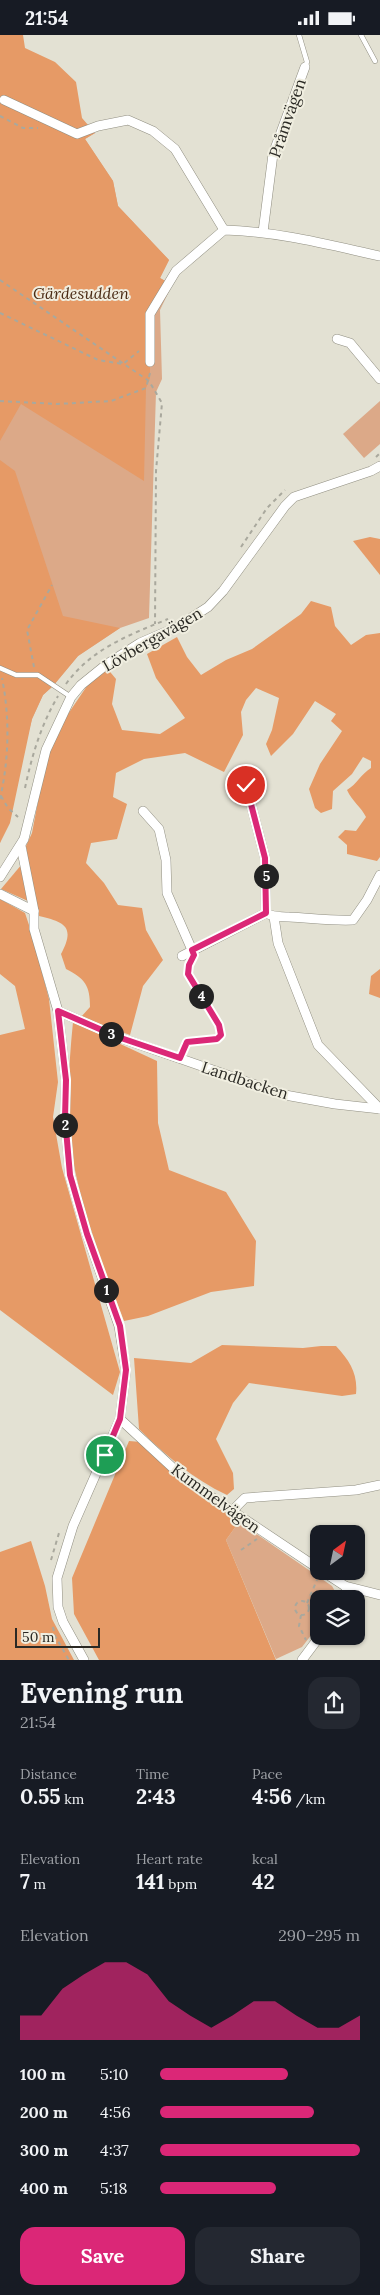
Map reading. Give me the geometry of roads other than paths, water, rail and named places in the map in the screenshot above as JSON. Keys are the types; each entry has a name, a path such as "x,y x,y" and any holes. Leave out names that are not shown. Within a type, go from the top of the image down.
{"street":[{"name":"Pråmvägen","path":"263,232 273,154 305,67"},
{"path":"4,100 77,133 98,125 128,120 153,131 175,149 224,230"},
{"path":"150,362 150,314 176,271 224,230 289,235 380,256"},
{"path":"337,339 350,343 380,379"},
{"name":"Lövbergavägen","path":"0,877 21,846 46,750 71,697 81,685 106,663 140,643 177,627 208,607 223,591 285,506 294,497 371,471 380,466"},
{"path":"246,785 265,858 270,915 278,943 318,1045 380,1109"},
{"path":"143,811 159,829 166,860 167,893 192,950"},
{"path":"21,846 34,911 34,929 58,1011 66,1080 65,1118 70,1175 87,1234 120,1326 126,1370 120,1419 73,1526 57,1578 58,1607 63,1622 84,1660"},
{"path":"182,956 270,915 326,921 353,920 367,900 380,875"},
{"path":"0,894 34,911"},
{"name":"Landbacken","path":"58,1011 118,1037 285,1095 335,1104 380,1109"},
{"name":"Kummelvägen","path":"120,1419 173,1468 310,1565"},
{"path":"232,1511 244,1498 356,1490 380,1485"},
{"name":"Kummelvägen","path":"334,1580 345,1586 380,1595"},
{"path":"345,1586 348,1590"},
{"path":"302,1660 313,1645"}],"lane":[{"name":"Pråmvägen","path":"299,35 307,62 305,67"},
{"path":"361,35 375,61"},
{"path":"0,668 16,675 35,674 71,697"}],"park label":[{"name":"Gärdesudden","path":"81,293"}]}
